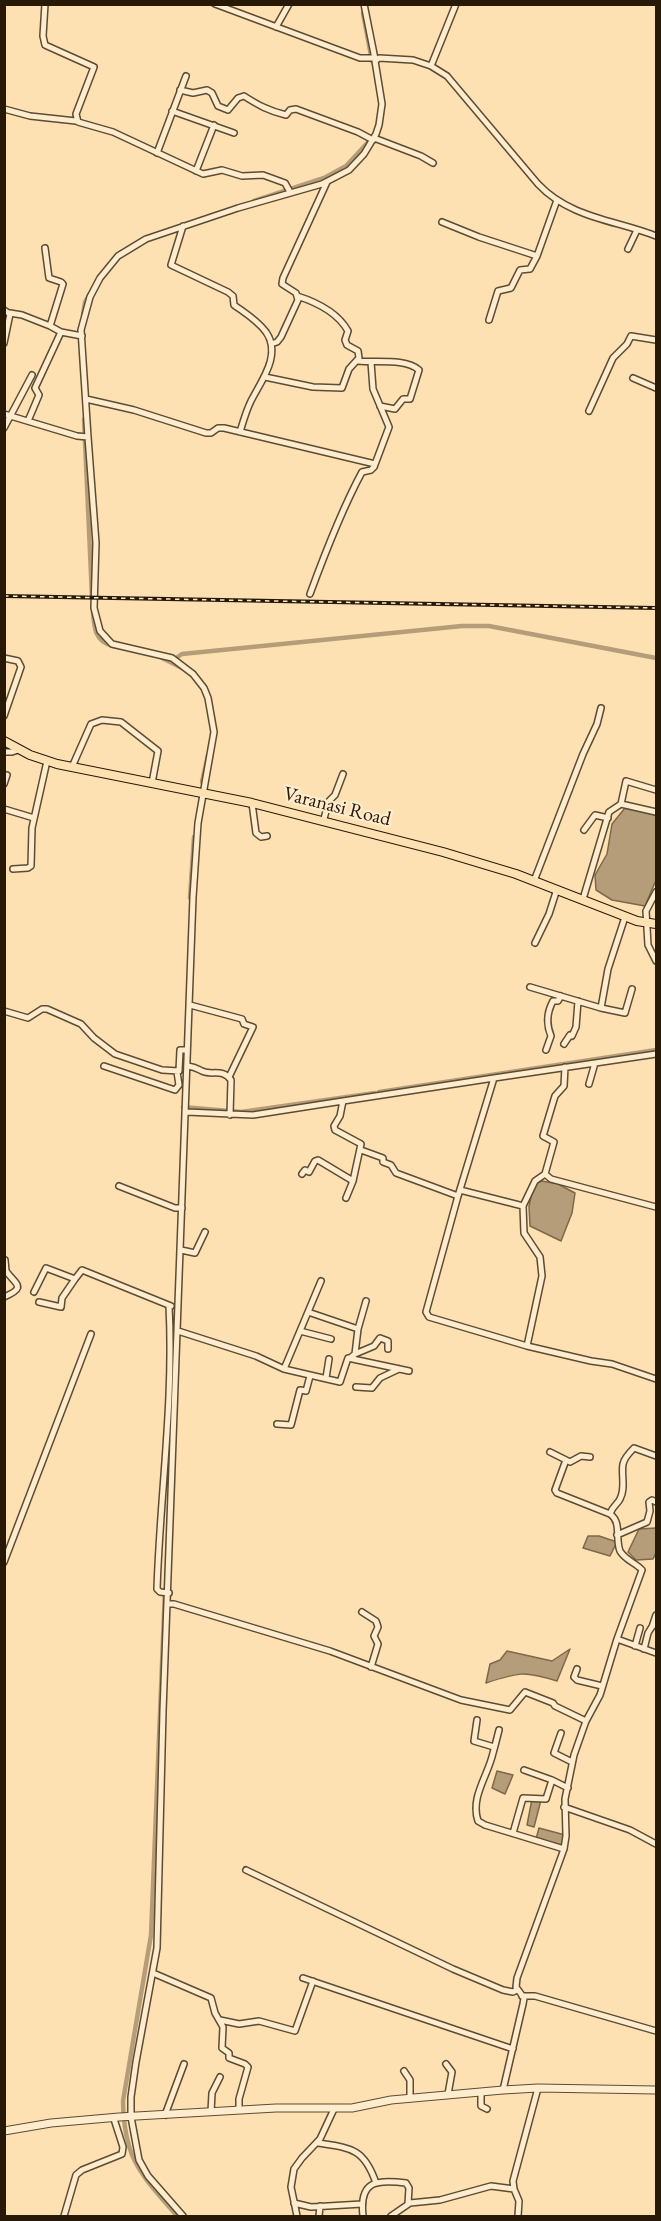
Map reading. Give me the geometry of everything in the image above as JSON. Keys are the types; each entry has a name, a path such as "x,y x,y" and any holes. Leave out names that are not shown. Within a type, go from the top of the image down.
{"highway":[{"name":"Varanasi Road","path":"4,741 18,750 47,761 252,803 443,852 534,880 625,917 652,924"}],"street":[{"path":"45,4 42,36 45,45 94,67 76,114 76,121"},
{"path":"215,4 373,60 379,58 406,59 431,66 452,81 538,184 556,201 591,217 657,236"},
{"path":"276,27 289,4"},
{"path":"63,2217 76,2175 122,2154 123,2117 131,2097 153,1973 158,1924 163,1711 169,1604 165,1593 181,1250 179,1208 188,1066 185,1050 190,1005 200,792 213,739 212,716 203,687 191,672 173,659 111,644 105,639 98,626 94,606 96,543 85,437 86,399 80,336 92,293 100,278 116,258 146,239 289,190 327,182 354,166 379,125 382,106 364,4"},
{"path":"431,66 456,4"},
{"path":"157,153 186,76"},
{"path":"180,90 193,93 207,90 212,93 218,106 228,110 238,98 244,96 270,111 286,115 290,110 296,109 421,156 433,164"},
{"path":"4,109 30,116 76,121 117,134 196,171 206,174 222,170 242,176 263,175 281,181 289,190"},
{"path":"172,111 234,133"},
{"path":"196,171 214,125"},
{"path":"327,182 281,281 297,296 317,303 342,322 348,331 345,343 358,351 358,361"},
{"path":"489,320 498,291 513,287 520,270 530,268 537,256 556,201"},
{"path":"442,222 478,237 537,256"},
{"path":"183,226 171,265 231,294 232,303 264,329 271,344 265,377 251,401 240,432"},
{"path":"628,249 637,230"},
{"path":"45,248 49,278 63,284 50,326"},
{"path":"271,344 278,342 281,337 294,311 297,296"},
{"path":"4,343 7,312 50,326 61,332 80,336"},
{"path":"28,421 39,395 35,387 61,332"},
{"path":"589,411 613,358 627,344 631,336 657,340"},
{"path":"265,377 313,387 342,388 349,369 358,361 402,364 419,370 410,399 403,399 395,408 380,406"},
{"path":"310,594 331,538 360,476 375,465 389,427 373,389 370,362"},
{"path":"4,428 7,415 32,375"},
{"path":"633,378 656,385"},
{"path":"86,399 134,410 206,433 220,428 375,465"},
{"path":"7,415 85,437"},
{"path":"4,658 18,661 21,667 4,716"},
{"path":"534,880 597,724 601,708"},
{"path":"72,767 91,724 102,720 122,722 158,752 152,783"},
{"path":"4,752 18,750"},
{"path":"13,869 30,866 34,818 47,761"},
{"path":"323,822 329,801 335,795 343,774"},
{"path":"4,784 7,775"},
{"path":"583,899 609,812 621,804 626,781 657,790"},
{"path":"252,803 256,833 261,837 267,836"},
{"path":"621,804 657,812"},
{"path":"4,810 34,818"},
{"path":"584,830 594,815 608,818"},
{"path":"535,943 549,914 556,889"},
{"path":"657,892 646,911 652,924 648,945 657,961"},
{"path":"601,1008 608,969 625,917"},
{"path":"530,987 625,1013 632,989"},
{"path":"546,1050 551,1036 548,1028 549,1010 554,1001 558,1001 561,996"},
{"path":"564,1044 570,1035 572,1036 576,1027 578,1001"},
{"path":"190,1005 242,1019 244,1024 253,1028 229,1077"},
{"path":"4,1011 28,1018 42,1009 47,1009 81,1024 94,1038 115,1054 162,1070 177,1071"},
{"path":"104,1066 175,1090 179,1085 177,1071 179,1052 185,1050"},
{"path":"186,1109 253,1114 657,1054"},
{"path":"589,1084 595,1063"},
{"path":"188,1066 197,1067 204,1072 221,1072 229,1077 231,1080 231,1111"},
{"path":"527,1346 542,1276 540,1257 524,1233 523,1206 535,1181 545,1174 554,1142 543,1136 555,1096 564,1086 565,1067"},
{"path":"494,1078 459,1193 426,1311 427,1315 527,1346 612,1364 657,1379"},
{"path":"343,1101 340,1116 334,1126 335,1130 359,1142 361,1150 353,1182 346,1198"},
{"path":"361,1150 383,1158 383,1162 391,1165 396,1173 459,1193 523,1206"},
{"path":"302,1174 305,1170 309,1172 318,1160 353,1182"},
{"path":"545,1174 551,1179 657,1207"},
{"path":"119,1186 179,1208"},
{"path":"181,1250 195,1253 205,1232"},
{"path":"4,1297 16,1292 18,1288 17,1282 6,1271 5,1260"},
{"path":"34,1292 45,1268 75,1279"},
{"path":"39,1302 61,1307 62,1298 82,1270 170,1306 178,1306"},
{"path":"285,1369 321,1281"},
{"path":"352,1356 366,1301"},
{"path":"165,1593 157,1589 170,1396 170,1306"},
{"path":"308,1312 358,1329"},
{"path":"178,1331 256,1356 285,1369 340,1382 346,1359 374,1346 380,1338 388,1341 388,1349"},
{"path":"300,1331 331,1339"},
{"path":"4,1562 91,1334"},
{"path":"352,1356 409,1371"},
{"path":"326,1378 330,1359"},
{"path":"356,1387 372,1388 380,1378 399,1369"},
{"path":"277,1424 291,1425 300,1390 306,1391 310,1376"},
{"path":"610,1515 613,1505 620,1500 624,1482 623,1463 632,1450 637,1448 657,1456"},
{"path":"550,1452 572,1462 581,1456 590,1457"},
{"path":"503,2090 523,2004 522,1996 517,1990 517,1978 564,1849 566,1836 564,1807 572,1762 586,1721 600,1695 642,1569 622,1554 615,1519 557,1493 555,1490 566,1460"},
{"path":"617,1535 647,1522 650,1511 649,1502 652,1500 657,1502"},
{"path":"169,1604 201,1611 330,1651 461,1700 510,1710 525,1692 553,1702 555,1706 586,1721"},
{"path":"362,1612 376,1621 378,1627 374,1636 378,1644 371,1667"},
{"path":"644,1649 648,1633 654,1626 657,1615"},
{"path":"635,1646 640,1628"},
{"path":"617,1639 657,1653"},
{"path":"577,1670 574,1677 577,1680 602,1686"},
{"path":"477,1720 474,1741 494,1747"},
{"path":"499,1730 477,1796 477,1818 481,1824 564,1849"},
{"path":"561,1732 554,1753 572,1762"},
{"path":"524,1770 552,1779 568,1788"},
{"path":"513,1833 523,1798 546,1799 552,1779"},
{"path":"564,1807 630,1830 657,1844"},
{"path":"246,1870 453,1969 503,1990 513,1992 517,1990"},
{"path":"153,1973 211,1998 215,2013 223,2027 222,2048 228,2053 229,2058 248,2067 239,2098 239,2110"},
{"path":"303,1978 513,2049"},
{"path":"219,2020 236,2024 259,2020 295,2031 313,1981"},
{"path":"522,1996 535,1996 657,2031"},
{"path":"165,2115 184,2064"},
{"path":"446,2064 452,2072 448,2094"},
{"path":"404,2071 410,2080 410,2098"},
{"path":"211,2112 212,2092 220,2077"},
{"path":"4,2131 61,2122 123,2117 282,2108 334,2109 410,2098 503,2090 538,2088 657,2090"},
{"path":"518,2217 519,2201 513,2181 538,2088"},
{"path":"481,2092 481,2106 487,2109"},
{"path":"297,2217 291,2187 294,2169 318,2143 334,2109"},
{"path":"123,2117 138,2160 148,2176 183,2217"},
{"path":"318,2143 347,2147 358,2152 368,2162 376,2182"},
{"path":"363,2217 363,2193 367,2187 376,2182 406,2183 409,2188 408,2204"},
{"path":"391,2217 408,2204 440,2200 491,2186 514,2189"},
{"path":"294,2203 320,2206 362,2204"},
{"path":"319,2217 320,2206"}],"shaded area":[{"path":"625,808 656,815 656,880 645,906 612,900 596,890 595,875 607,854 612,824"},
{"path":"542,1181 558,1184 575,1193 572,1213 561,1241 530,1226 529,1206 534,1184"},
{"path":"656,1528 656,1553 653,1559 636,1560 628,1552 639,1529"},
{"path":"588,1536 599,1536 617,1542 610,1556 583,1548"},
{"path":"570,1649 557,1681 522,1674 486,1683 490,1664 500,1660 507,1651 552,1661"},
{"path":"497,1771 513,1775 505,1794 492,1788"},
{"path":"532,1799 541,1800 534,1827 527,1825"},
{"path":"539,1828 565,1835 563,1847 536,1839"}],"waterway":[{"path":"363,13 372,61"},
{"path":"254,201 324,178 346,166 371,139"},
{"path":"83,315 85,302 89,295"},
{"path":"84,419 92,597"},
{"path":"93,611 99,638 113,646"},
{"path":"173,660 182,654 462,626 489,626 656,658"},
{"path":"162,658 184,669"},
{"path":"202,782 208,755"},
{"path":"190,898 194,837"},
{"path":"379,1092 656,1050"},
{"path":"183,1107 241,1112 375,1093"},
{"path":"165,1590 151,1935 123,2101 127,2138 137,2165 144,2177 177,2216"}],"railway":[{"path":"4,596 656,608"}]}
